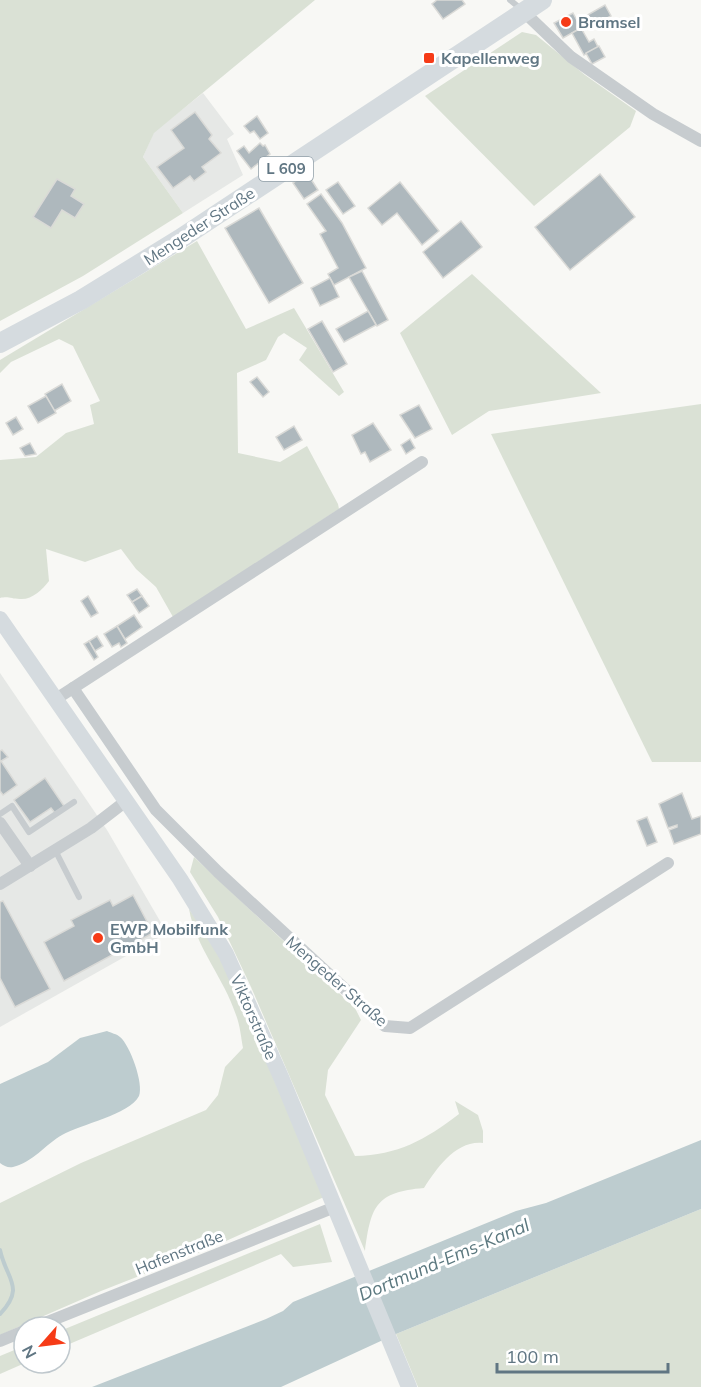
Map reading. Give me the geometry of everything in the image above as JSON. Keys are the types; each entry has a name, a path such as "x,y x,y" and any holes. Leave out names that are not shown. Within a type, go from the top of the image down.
{"main road":[{"name":"Mengeder Straße","path":"0,343 81,300 180,239 517,6 542,0"},
{"name":"Viktorstraße","path":"0,619 180,879 226,954 264,1036 409,1387"}],"street":[{"path":"517,6 571,57 653,114 701,141"},
{"path":"56,699 422,462"},
{"name":"Mengeder Straße","path":"73,688 156,810 218,873 385,1026 410,1028 668,863"},
{"path":"0,884 55,850 126,801"},
{"path":"0,823 30,866"},
{"name":"Hafenstraße","path":"65,1315 334,1208"}],"lane":[{"path":"0,814 12,806 29,832 74,802"},
{"path":"55,850 79,897"}],"shaded area":[{"path":"0,0 315,0 154,133 143,157 183,213 83,276 0,321"},
{"path":"522,32 536,35 585,75 636,111 630,127 534,206 425,96"},
{"path":"203,93 234,134 227,139 243,175 183,213 143,157 154,132"},
{"path":"197,241 246,329 294,308 344,392 339,396 299,360 307,348 284,333 278,337 266,360 237,373 238,453 280,462 307,446 339,509 173,617 156,587 136,569 121,549 85,562 46,549 49,581 43,588 33,596 24,599 0,598 0,460 36,457 66,433 94,424 90,405 100,401 73,346 59,339 11,362 0,373 0,360"},
{"path":"472,274 601,393 489,411 452,435 400,333"},
{"path":"701,404 701,762 652,762 491,434"},
{"path":"0,673 107,830 167,933 0,1027"},
{"path":"194,857 355,1008 361,1020 328,1070 325,1095 355,1156 385,1153 422,1138 459,1114 455,1101 478,1115 483,1131 483,1143 464,1146 448,1157 424,1188 395,1193 379,1204 370,1223 365,1251 251,987 218,917 190,872"},
{"path":"189,909 221,955 324,1197 208,1249 46,1315 12,1315 12,1330 0,1335 0,1203 81,1163 206,1110 218,1095 225,1067 243,1048 231,1001 204,950"},
{"path":"701,1209 701,1387 418,1387 396,1334"},
{"path":"320,1224 332,1262 293,1267 281,1254 72,1343 72,1326"},
{"path":"12,1351 12,1369 0,1374 0,1356"}],"water":[{"path":"107,1031 124,1041 135,1065 140,1090 134,1103 115,1114 62,1135 20,1165 9,1167 0,1163 0,1084 48,1062 80,1038"},
{"name":"Dortmund-Ems-Kanal","path":"701,1140 701,1209 396,1334 281,1387 92,1387 266,1319 283,1311 293,1302 516,1211 546,1203"}],"building":[{"path":"437,0 462,0 465,4 443,19 432,4"},
{"path":"605,5 611,16 583,31 577,21"},
{"path":"573,13 581,28 563,38 554,23"},
{"path":"581,28 589,42 594,39 598,47 584,55 572,33"},
{"path":"599,46 605,57 592,64 586,53"},
{"path":"195,112 212,135 209,139 221,153 202,167 206,172 194,181 190,176 173,188 157,167 184,148 171,130"},
{"path":"257,116 268,133 260,139 254,131 250,133 244,126"},
{"path":"260,143 265,145 270,154 251,169 237,151 244,146 249,153"},
{"path":"307,173 318,190 304,199 293,183"},
{"path":"600,174 635,217 570,270 535,227"},
{"path":"57,179 75,189 71,196 84,204 75,218 62,210 51,228 33,217"},
{"path":"338,182 355,206 343,214 326,190"},
{"path":"400,182 439,231 422,245 397,213 382,225 368,208"},
{"path":"321,194 342,223 366,268 334,285 328,274 338,268 320,234 326,231 307,204"},
{"path":"259,208 303,283 269,303 225,228"},
{"path":"461,221 482,247 443,278 423,252"},
{"path":"362,271 388,320 377,326 349,277"},
{"path":"330,278 339,297 320,306 311,288"},
{"path":"368,311 376,325 344,342 336,329"},
{"path":"322,321 347,364 333,372 308,329"},
{"path":"257,377 269,392 263,397 250,382"},
{"path":"62,384 71,401 54,411 45,394"},
{"path":"46,396 56,413 38,423 28,406"},
{"path":"419,405 432,429 415,438 400,415"},
{"path":"16,417 23,429 13,435 6,423"},
{"path":"373,423 391,450 370,462 365,452 361,454 352,435"},
{"path":"294,426 302,440 284,450 276,437"},
{"path":"410,439 415,448 406,454 401,445"},
{"path":"30,443 36,454 25,456 20,448"},
{"path":"137,589 142,596 132,602 127,595"},
{"path":"88,596 98,613 91,617 81,601"},
{"path":"142,596 149,606 139,613 132,602"},
{"path":"134,615 142,627 125,639 117,626"},
{"path":"117,626 127,643 121,647 119,643 112,647 104,634"},
{"path":"97,636 103,646 95,651 89,641"},
{"path":"89,641 98,657 94,660 84,644"},
{"path":"2,750 8,757 1,761 17,785 3,795 0,791 0,751"},
{"path":"45,778 64,806 55,813 51,808 30,822 14,800"},
{"path":"682,793 692,819 701,816 701,834 674,844 669,830 677,825 668,828 659,804"},
{"path":"647,817 657,842 647,846 637,821"},
{"name":"EWP Mobilfunk GmbH","path":"133,895 153,933 64,981 44,942 74,926 71,920 110,900 113,906"},
{"path":"3,901 50,989 15,1007 0,978 0,902"}],"waterway":[{"path":"0,1250 13,1290 8,1305 0,1314"}],"place":[{"name":"Bramsel","path":"566,22"},
{"name":"Kapellenweg","path":"429,58"},
{"name":"EWP Mobilfunk GmbH","path":"98,938"}]}
